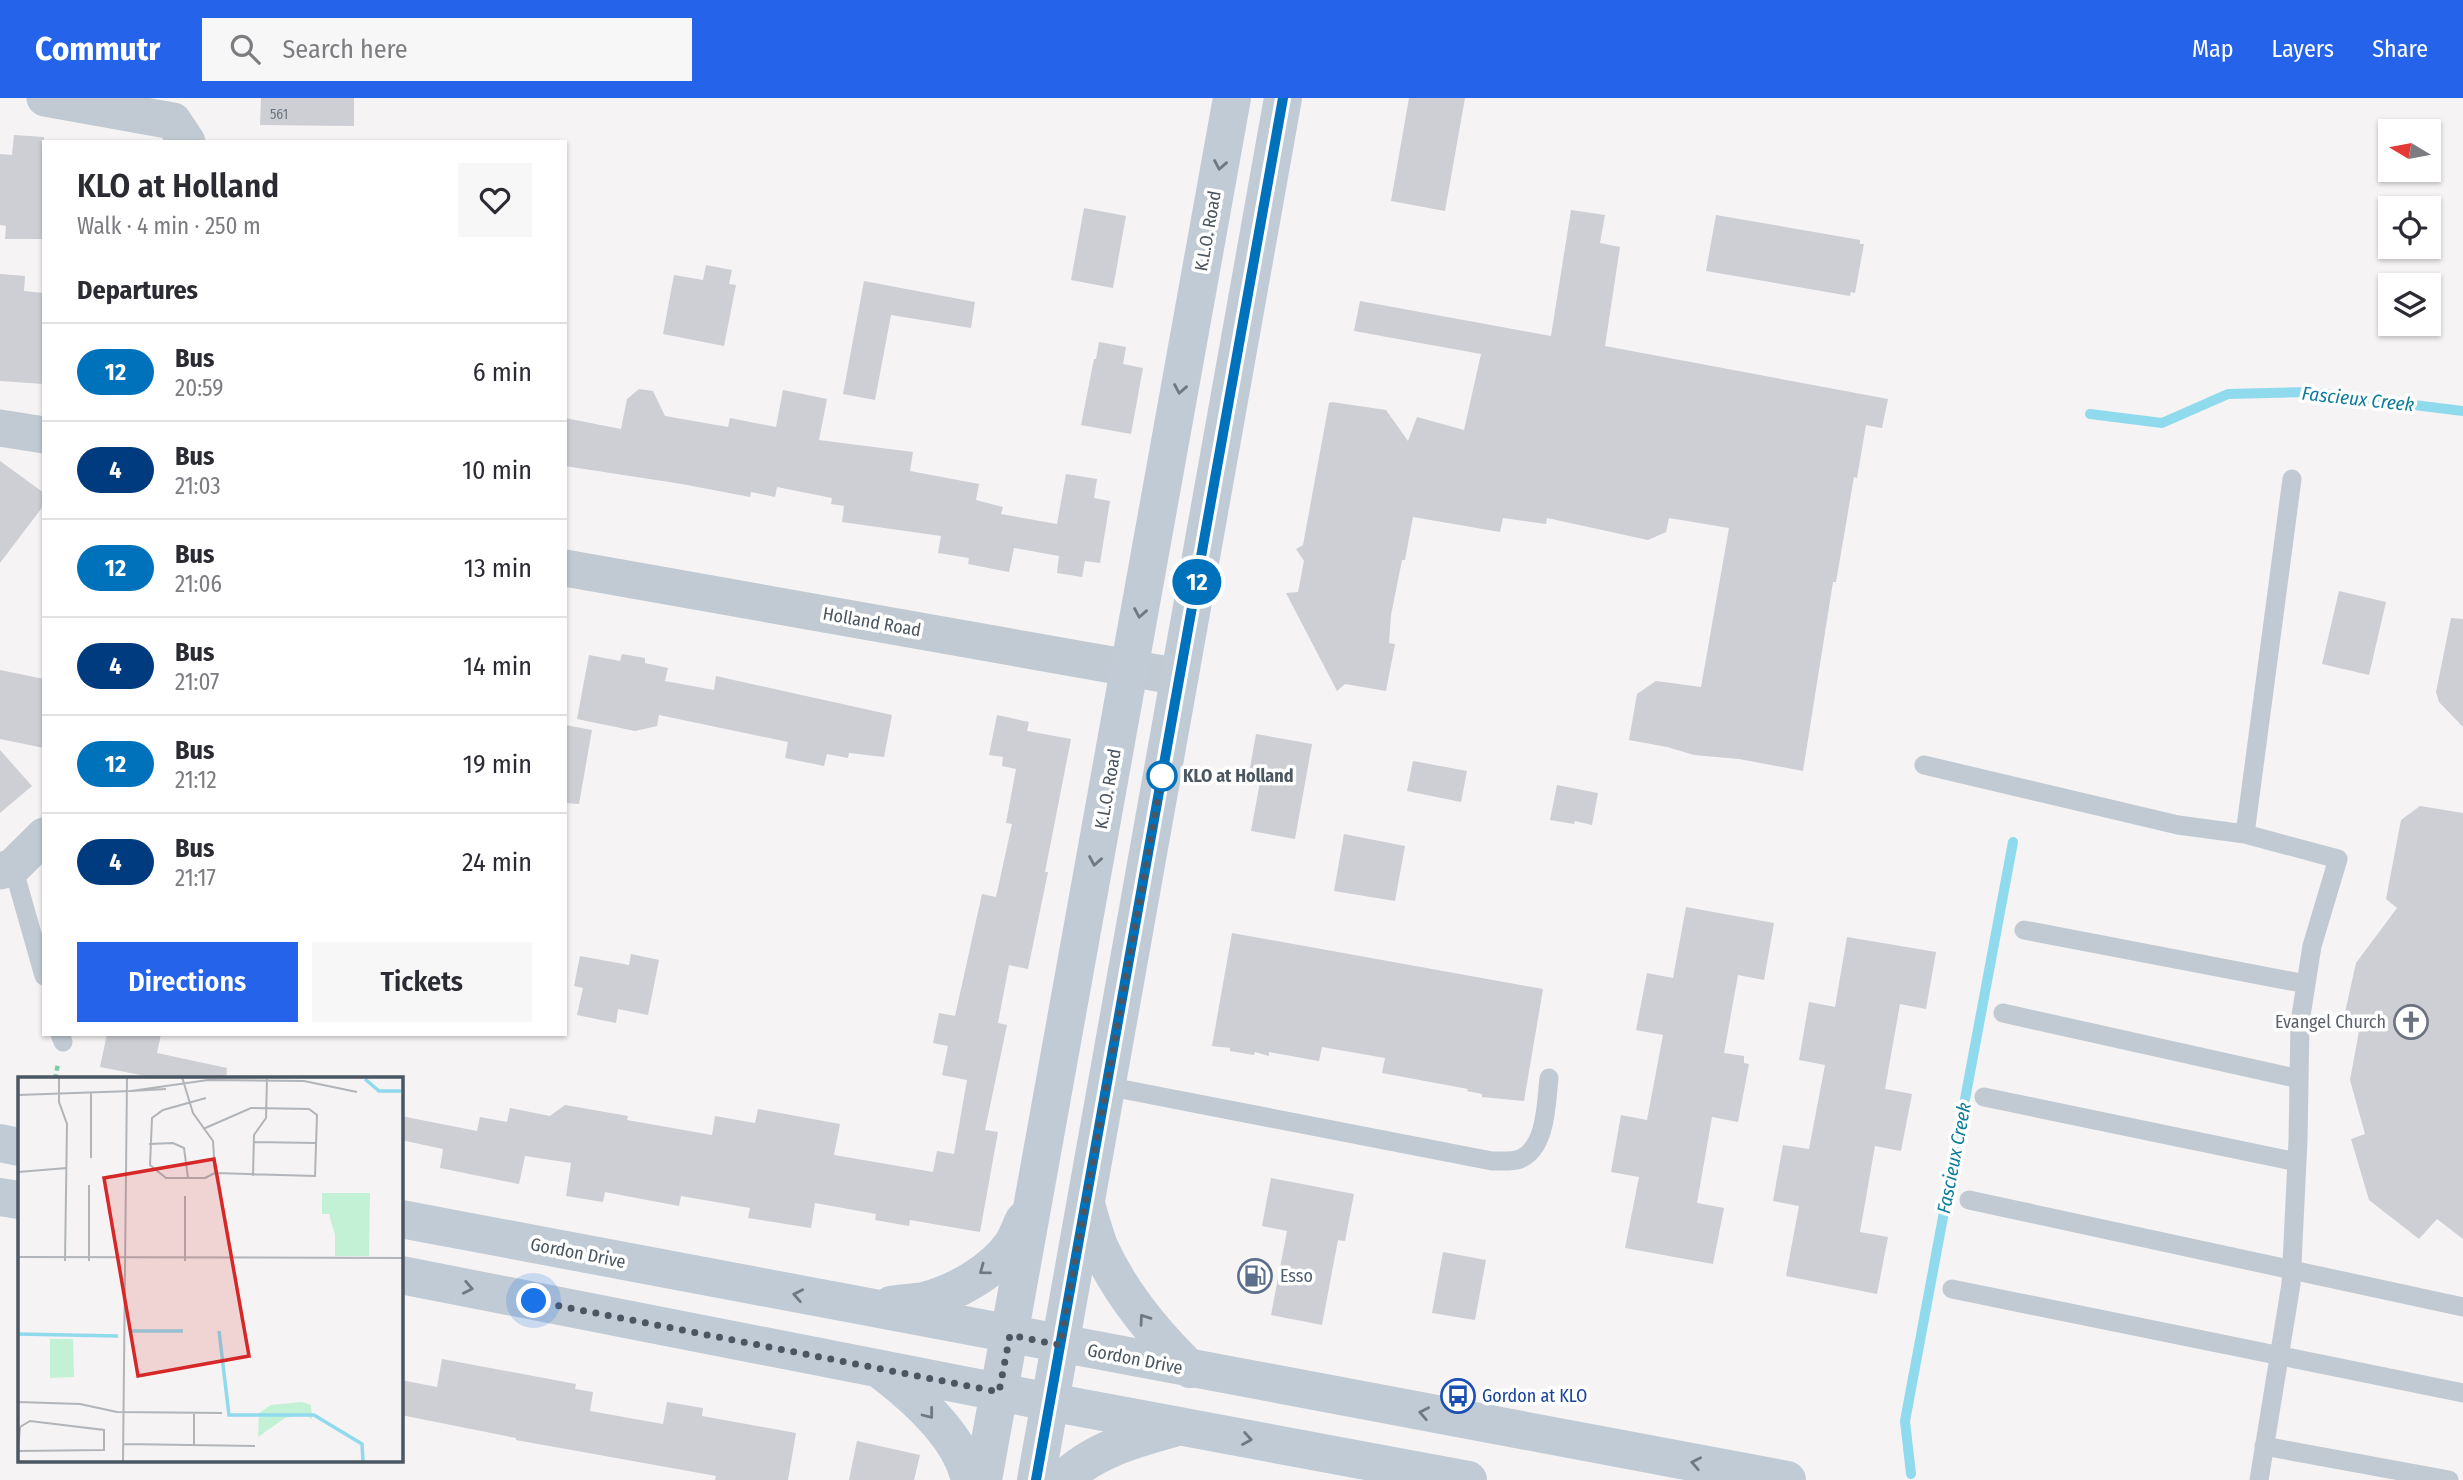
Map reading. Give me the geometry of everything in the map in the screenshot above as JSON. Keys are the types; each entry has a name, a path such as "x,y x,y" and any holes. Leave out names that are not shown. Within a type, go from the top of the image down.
{"main road":[{"name":"K.L.O. Road","path":"983,1480 1232,98"},
{"path":"1036,1480 1283,98"},
{"path":"0,1143 18,1147"},
{"path":"865,1308 924,1301 954,1290 988,1269 1012,1245 1035,1195"},
{"path":"0,1197 18,1200"},
{"path":"1086,1202 1099,1246 1135,1306 1156,1337 1189,1369"},
{"name":"Gordon Drive","path":"402,1219 1787,1480"},
{"path":"402,1275 1179,1427 1364,1470 1468,1480"},
{"path":"879,1369 917,1398 967,1465 970,1480"},
{"path":"1063,1480 1075,1468 1110,1448 1179,1427"}],"street":[{"path":"45,98 182,120"},
{"path":"0,428 42,435"},
{"name":"Holland Road","path":"567,568 1180,677"},
{"path":"6,869 42,838"}],"lane":[{"path":"2245,834 2292,479"},
{"path":"1924,765 2178,825 2245,834 2338,859 2312,946 2300,1022 2292,1269 2259,1480"},
{"path":"6,869 42,970"},
{"path":"2024,930 2306,984"},
{"path":"2003,1013 2299,1079"},
{"path":"1107,1086 1492,1161 1519,1160 1534,1148 1544,1118 1549,1078"},
{"path":"1984,1097 2297,1162"},
{"path":"1969,1200 2463,1307"},
{"path":"1952,1289 2463,1393"},
{"path":"2264,1446 2449,1480"}],"building":[{"path":"261,98 354,98 354,126 260,125"},
{"path":"1409,98 1465,98 1445,211 1391,201"},
{"path":"14,135 44,137 42,239 5,239 6,226 0,225 0,154 12,155"},
{"path":"1084,208 1126,216 1113,288 1071,280"},
{"path":"1571,210 1605,215 1600,243 1620,247 1605,346 1888,399 1882,428 1866,425 1857,478 1854,477 1836,582 1833,582 1803,771 1739,759 1694,755 1629,740 1637,694 1656,681 1701,687 1729,528 1669,518 1666,532 1648,540 1547,518 1546,524 1503,518 1500,532 1413,517 1391,615 1389,643 1395,644 1386,691 1345,684 1337,691 1286,593 1298,592 1304,561 1296,549 1303,545 1329,403 1386,410 1408,441 1417,417 1464,430 1481,354 1354,331 1360,301 1551,336"},
{"path":"1716,215 1860,240 1860,244 1864,244 1855,293 1851,292 1850,296 1706,271"},
{"path":"706,265 732,270 729,284 736,285 724,346 663,334 674,275 703,280"},
{"path":"0,274 25,276 24,291 42,293 42,384 0,381"},
{"path":"864,281 975,302 971,328 891,315 875,400 843,394"},
{"path":"1099,342 1126,347 1123,364 1143,368 1131,434 1081,425"},
{"path":"639,389 653,391 665,416 728,427 730,418 776,427 783,390 827,399 819,440 913,452 910,471 979,484 976,500 1003,507 1001,514 1057,524 1066,474 1097,479 1094,498 1110,501 1100,563 1085,561 1082,577 1057,573 1059,556 1014,548 1009,572 968,564 969,558 938,553 941,536 842,522 844,506 831,504 832,498 777,487 775,497 751,492 750,497 567,466 567,418 621,429 627,399"},
{"path":"0,461 42,492 42,508 0,563"},
{"path":"2339,591 2386,602 2369,675 2322,664"},
{"path":"2451,618 2463,619 2463,727 2439,702 2436,692"},
{"path":"622,654 645,658 645,663 668,668 665,681 714,690 716,676 892,715 884,757 849,753 848,758 827,754 824,766 785,758 788,742 659,715 657,726 635,731 577,719 589,655 620,661"},
{"path":"0,670 42,679 42,748 0,739"},
{"path":"997,715 1029,722 1027,731 1071,739 1028,969 1009,965 998,1023 1007,1025 985,1130 998,1132 980,1232 910,1220 909,1226 875,1220 876,1214 815,1203 811,1228 748,1218 750,1208 681,1196 679,1206 605,1192 603,1202 566,1196 571,1163 525,1156 519,1184 440,1168 443,1149 402,1140 402,1116 477,1131 480,1117 507,1122 510,1108 550,1116 565,1105 628,1116 627,1120 712,1135 715,1116 755,1123 758,1109 840,1124 834,1155 933,1172 937,1151 954,1154 967,1080 942,1075 948,1046 933,1043 939,1013 955,1016 982,894 996,897 1012,824 1006,823 1016,769 1002,766 1003,757 989,755"},
{"path":"567,725 592,730 579,804 567,803"},
{"path":"1256,734 1312,744 1295,839 1251,831 1262,771 1250,768"},
{"path":"0,750 32,786 0,813"},
{"path":"1413,761 1467,771 1461,802 1407,791"},
{"path":"1557,785 1598,793 1592,825 1550,820"},
{"name":"Evangel Church","path":"2420,806 2463,813 2463,1239 2437,1219 2419,1239 2369,1200 2351,1139 2365,1134 2350,1080 2361,1020 2344,1017 2356,963 2397,908 2386,899 2401,820"},
{"path":"1344,834 1405,846 1395,901 1334,891"},
{"path":"1686,907 1774,923 1764,980 1738,975 1724,1053 1744,1056 1744,1063 1749,1064 1738,1122 1712,1117 1697,1203 1724,1208 1713,1264 1625,1248 1639,1177 1611,1172 1621,1115 1647,1120 1663,1035 1636,1030 1647,973 1673,978"},
{"path":"1232,933 1543,989 1524,1101 1482,1097 1482,1094 1467,1091 1468,1089 1382,1073 1385,1058 1322,1047 1319,1061 1269,1052 1269,1056 1255,1052 1254,1055 1212,1046"},
{"path":"1847,937 1936,952 1926,1009 1900,1004 1885,1089 1912,1094 1901,1151 1875,1146 1860,1232 1888,1237 1877,1294 1786,1276 1799,1206 1773,1201 1783,1145 1809,1149 1825,1065 1799,1060 1809,1002 1835,1007"},
{"path":"631,954 659,960 648,1015 618,1009 616,1023 577,1015 583,988 574,986 580,956 629,965"},
{"path":"107,1036 161,1036 157,1053 227,1068 226,1077 151,1077 100,1067"},
{"path":"1271,1178 1354,1194 1345,1241 1338,1240 1322,1325 1271,1315 1287,1231 1262,1226"},
{"path":"1443,1252 1486,1260 1475,1320 1432,1313"},
{"path":"442,1359 576,1384 575,1389 593,1392 590,1411 663,1424 667,1402 703,1408 702,1416 796,1433 788,1480 715,1480 716,1476 516,1440 402,1415 402,1380 437,1387"},
{"path":"857,1441 920,1455 914,1480 849,1480"}],"waterway":[{"name":"Fascieux Creek","path":"2090,414 2162,423 2228,394 2309,392 2463,411"},
{"name":"Fascieux Creek","path":"1911,1474 1905,1421 2013,842"}],"bus line":[{"name":"12","path":"1036,1480 1283,98"}],"place":[{"name":"KLO at Holland","path":"1162,776"},
{"name":"Evangel Church","path":"2411,1022"},
{"name":"Esso","path":"1255,1276"},
{"name":"Gordon at KLO","path":"1458,1396"}],"route":[{"path":"534,1301 999,1392 1010,1335 1060,1345 1162,776"}]}
